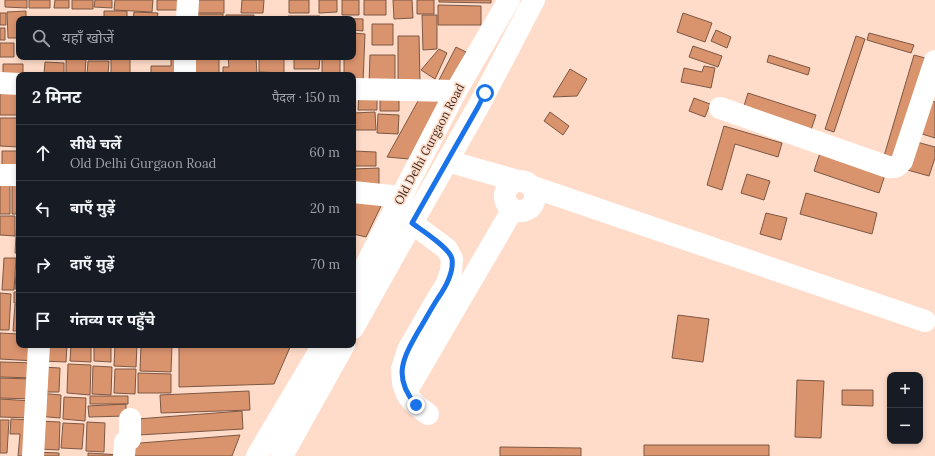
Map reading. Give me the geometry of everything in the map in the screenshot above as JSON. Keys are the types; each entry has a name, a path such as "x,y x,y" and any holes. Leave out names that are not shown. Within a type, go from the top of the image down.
{"main road":[{"path":"187,16 188,0"},
{"name":"Old Delhi Gurgaon Road","path":"356,284 456,91 509,0"},
{"name":"Old Delhi Gurgaon Road","path":"356,323 478,107 534,0"},
{"path":"185,72 186,60"},
{"path":"720,108 888,167 895,168 899,166 902,161 935,61"},
{"path":"0,83 16,84"},
{"path":"356,89 456,91"},
{"path":"447,161 526,184 925,321"},
{"path":"0,175 16,175"},
{"path":"406,392 513,210 505,199 505,193 508,187 512,183 526,184"},
{"path":"356,192 401,197"},
{"path":"412,223 447,249 452,258 451,272 446,285 408,350 402,369 403,382 408,396 416,405 428,414"},
{"path":"33,456 39,348"},
{"path":"257,456 321,348"},
{"path":"282,456 342,348"},
{"path":"124,456 125,442 130,439 130,419"}],"building":[{"path":"5,0 27,0 27,8 5,7"},
{"path":"29,0 50,0 50,8 29,8"},
{"path":"55,0 69,0 69,8 54,8"},
{"path":"72,0 93,0 93,9 72,9"},
{"path":"95,0 112,0 112,8 94,7"},
{"path":"115,0 153,0 152,12 114,10"},
{"path":"157,0 185,0 185,10 157,10"},
{"path":"191,0 224,0 224,13 191,13"},
{"path":"242,0 264,0 263,13 241,13"},
{"path":"289,0 309,0 309,13 289,13"},
{"path":"319,0 337,0 337,12 319,13"},
{"path":"342,0 359,0 359,15 342,15"},
{"path":"364,0 386,0 386,15 364,15"},
{"path":"393,0 412,0 413,18 394,19"},
{"path":"417,0 434,0 434,14 417,14"},
{"path":"439,0 491,0 491,3 439,2"},
{"path":"438,5 481,6 481,25 438,25"},
{"path":"26,11 26,16 16,16 16,38 8,38 7,12"},
{"path":"104,11 127,11 127,16 104,16"},
{"path":"134,12 158,13 158,16 133,16"},
{"path":"0,13 6,13 6,25 0,25"},
{"path":"683,13 712,23 705,42 677,32"},
{"path":"193,14 223,14 223,16 193,16"},
{"path":"226,15 254,15 254,16"},
{"path":"422,15 437,15 437,49 423,50"},
{"path":"356,19 363,19 363,31 356,30"},
{"path":"372,24 393,24 393,45 372,45"},
{"path":"0,28 5,28 5,40 0,40"},
{"path":"716,30 731,37 727,48 711,41"},
{"path":"356,33 365,34 363,83 356,83 356,72 344,72 344,60 356,60"},
{"path":"869,33 914,45 911,53 867,40"},
{"path":"398,36 419,36 420,82 398,82"},
{"path":"856,36 865,39 834,132 825,129"},
{"path":"0,43 14,43 14,57 0,57"},
{"path":"693,46 722,56 718,67 689,57"},
{"path":"456,47 466,52 450,85 439,80"},
{"path":"439,49 447,53 435,79 421,70"},
{"path":"370,55 395,55 395,85 369,84"},
{"path":"769,55 810,68 808,75 767,62"},
{"path":"914,55 925,58 895,159 884,156"},
{"path":"66,60 86,60 85,72 66,72"},
{"path":"111,60 130,60 130,72 111,72"},
{"path":"171,60 181,60 180,72 151,72 151,66 171,66"},
{"path":"188,60 219,60 219,72 188,72"},
{"path":"228,60 256,60 257,72 223,72 223,67 229,67"},
{"path":"259,60 284,60 284,72 259,72"},
{"path":"294,60 320,60 319,69 294,69"},
{"path":"322,60 340,60 340,72 322,72"},
{"path":"88,61 109,61 108,72 87,72"},
{"path":"45,62 64,63 64,72 44,72"},
{"path":"3,64 23,64 23,72 16,72 16,77 3,80"},
{"path":"704,66 715,68 711,88 681,82 684,68 702,72"},
{"path":"570,69 587,79 577,96 553,97"},
{"path":"0,91 16,91 16,115 0,115"},
{"path":"359,91 377,91 377,110 358,110"},
{"path":"380,91 399,91 399,111 380,111"},
{"path":"423,92 448,93 409,159 387,157"},
{"path":"748,93 816,115 811,130 743,109"},
{"path":"694,98 710,104 705,117 689,111"},
{"path":"927,99 935,102 935,138 916,132"},
{"path":"375,112 376,130 356,130 356,113"},
{"path":"550,112 569,126 563,135 544,121"},
{"path":"378,114 399,115 398,134 377,133"},
{"path":"0,118 16,118 16,147 0,146"},
{"path":"724,126 782,143 778,157 735,144 722,190 707,185"},
{"path":"913,141 935,147 935,158 929,176 904,169"},
{"path":"2,151 16,151 16,173 2,173"},
{"path":"356,151 376,152 376,166 356,166"},
{"path":"820,153 885,175 879,193 814,171"},
{"path":"379,168 379,191 356,191 356,169"},
{"path":"747,174 770,181 764,200 741,193"},
{"path":"12,178 16,178 16,214 12,214"},
{"path":"0,179 10,179 10,214 0,214"},
{"path":"806,193 877,213 872,234 800,214"},
{"path":"356,200 382,204 366,237 356,235"},
{"path":"766,213 787,218 781,240 760,234"},
{"path":"0,216 15,216 15,236 0,235"},
{"path":"4,258 16,258 14,290 2,290"},
{"path":"14,292 16,292 16,303 14,303"},
{"path":"0,293 11,294 9,330 0,330"},
{"path":"15,304 16,304 16,331 13,331"},
{"path":"678,315 709,319 703,362 672,358"},
{"path":"0,333 16,334 16,348 36,348 35,361 0,359"},
{"path":"42,348 67,348 66,362 42,361"},
{"path":"71,348 91,348 91,362 70,361"},
{"path":"94,348 111,348 111,362 94,361"},
{"path":"115,348 137,348 136,367 114,366"},
{"path":"141,348 172,348 171,372 140,371"},
{"path":"179,348 290,348 274,384 179,387"},
{"path":"0,362 37,363 36,378 0,377"},
{"path":"68,364 91,365 90,395 67,393"},
{"path":"93,366 112,367 111,395 92,394"},
{"path":"41,367 60,368 59,392 40,392"},
{"path":"115,369 136,369 135,394 114,393"},
{"path":"138,373 171,374 171,393 138,393"},
{"path":"0,378 33,379 33,399 0,398"},
{"path":"797,380 824,381 821,438 795,437"},
{"path":"842,390 873,390 873,406 842,405"},
{"path":"249,391 250,410 161,413 160,395"},
{"path":"39,393 61,395 60,418 37,416"},
{"path":"90,396 128,396 128,404 90,404"},
{"path":"64,397 86,398 85,421 63,419"},
{"path":"0,399 33,401 32,418 0,417"},
{"path":"126,404 126,416 89,417 88,406"},
{"path":"242,411 243,429 138,435 137,419"},
{"path":"11,419 32,420 30,456 18,456 20,434 10,434"},
{"path":"0,420 9,420 7,453 0,453"},
{"path":"37,421 60,422 59,450 36,449"},
{"path":"87,422 105,423 104,452 86,451"},
{"path":"63,423 84,424 82,449 61,448"},
{"path":"240,435 232,456 127,456 128,444"},
{"path":"644,445 769,445 769,456 644,456"},
{"path":"500,447 581,448 581,456 500,456"},
{"path":"36,452 59,453 59,456 36,456"},
{"path":"88,453 121,455 121,456 88,456"}],"route":[{"path":"416,405 408,396 403,382 402,369 408,350 446,285 451,272 452,258 447,249 412,223 485,93"}]}
